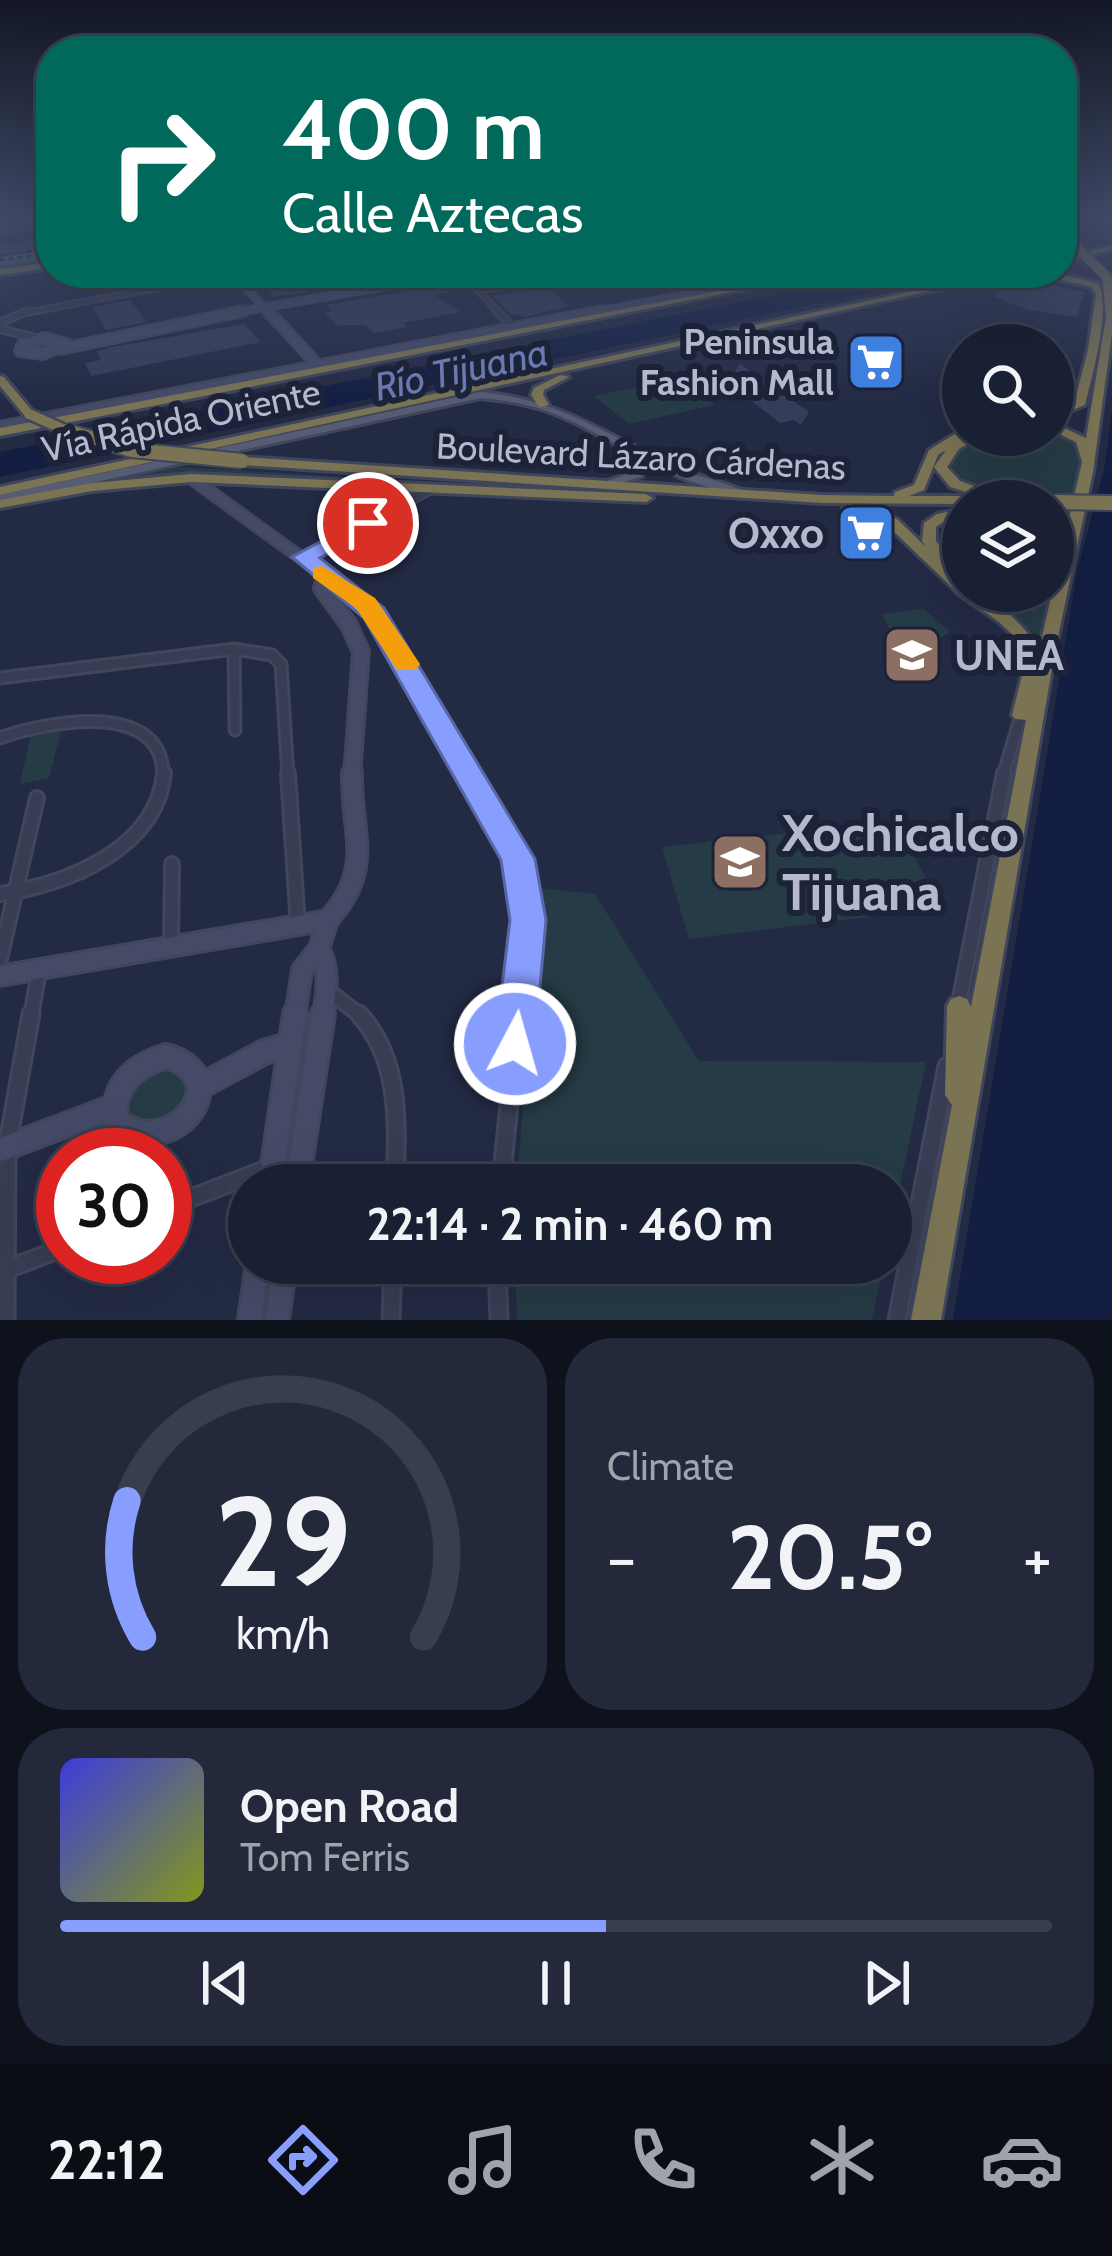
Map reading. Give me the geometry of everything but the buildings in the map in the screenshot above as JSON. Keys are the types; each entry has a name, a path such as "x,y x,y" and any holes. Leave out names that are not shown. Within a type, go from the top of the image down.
{"highway":[{"path":"1074,521 1094,432 1110,313 1107,280"},
{"path":"1074,407 1079,405 1092,355 1100,294 1095,285 1077,282"},
{"path":"1,428 748,288"},
{"name":"Vía Rápida Oriente","path":"0,499 940,288"},
{"path":"543,404 536,392 549,382 974,288"},
{"path":"1094,432 1092,355 1110,313"},
{"path":"466,338 564,324"},
{"path":"607,360 698,347"},
{"path":"0,379 25,415"},
{"path":"0,392 25,415"},
{"name":"Boulevard Lázaro Cárdenas","path":"25,415 76,437 116,447 242,461 942,509"},
{"name":"Boulevard Lázaro Cárdenas","path":"25,415 48,433 107,451 220,464 713,500 942,501"},
{"path":"1074,437 1081,440 1088,472"},
{"path":"817,502 912,492 924,481 933,454 942,448"},
{"path":"945,456 944,475 954,480"},
{"path":"0,499 191,478 713,500"},
{"path":"817,502 884,517 942,571"},
{"path":"1074,506 1112,507"},
{"path":"942,519 933,523 928,536 942,553"},
{"path":"992,612 1011,626 1032,654 1021,715"},
{"path":"926,1320 1053,612"},
{"path":"1021,715 1047,651"},
{"path":"953,1173 959,1006"}],"main road":[{"path":"0,499 456,398 500,395 543,404 609,442 640,468 632,478 606,485"},
{"path":"0,499 470,400 521,403 690,480 759,495"}],"street":[{"path":"0,326 32,309 169,288"},
{"path":"246,288 314,361"},
{"path":"40,339 19,349 36,354 58,343 352,288"},
{"path":"260,305 367,288"},
{"path":"478,290 496,288"},
{"path":"672,288 683,295"},
{"path":"1,428 720,288"},
{"path":"478,290 514,328"},
{"path":"0,326 58,343"},
{"path":"294,372 314,361 338,363"},
{"path":"191,478 366,603 506,834 520,867 528,920 503,1164"},
{"path":"304,557 433,488"},
{"path":"273,1164 302,970 319,950 328,920 344,904 360,866 352,780 361,652 349,625 322,589 326,576"},
{"path":"0,678 235,649 266,652 280,664 298,926"},
{"path":"235,649 235,730"},
{"path":"898,1320 995,805 1021,715"},
{"path":"0,738 56,722 95,720 128,727 152,742 164,765 162,793 145,824 112,853 70,878 7,894"},
{"path":"0,959 7,894 37,797"},
{"path":"171,944 172,864"},
{"path":"0,976 328,920"},
{"path":"300,1164 326,990 326,959 319,950"},
{"path":"6,1320 3,1149 8,1085 39,971"},
{"path":"326,990 346,1001 378,1034 392,1065 397,1100 395,1164"},
{"path":"201,1086 189,1060 166,1056 148,1060 126,1077 113,1107 115,1120 130,1134 159,1134 187,1116 201,1086 252,1058 289,1045"},
{"path":"3,1149 113,1107"},
{"path":"192,1200 228,1189"},
{"path":"3,1271 36,1258"},
{"path":"250,1320 255,1284"},
{"path":"277,1320 282,1284"},
{"path":"391,1320 392,1284"},
{"path":"498,1284 499,1320"}],"shaded area":[{"path":"677,379 715,405 629,424 594,396"},
{"path":"1074,439 1081,447 1074,491 1074,480 956,480 943,462 949,456 1074,456"},
{"path":"182,467 449,483 212,474 131,477"},
{"path":"924,609 950,632 905,662 882,614"},
{"path":"990,612 1046,612 1037,656"},
{"path":"62,728 49,778 20,784 31,733"},
{"path":"895,821 942,908 689,939 662,847"},
{"path":"539,888 595,894 699,1061 926,1062 904,1164 519,1164"},
{"path":"164,1064 189,1076 185,1106 153,1127 126,1117 127,1089"},
{"path":"516,1284 880,1284 872,1320 517,1320"}],"water":[{"name":"Río Tijuana","path":"807,288 890,288 0,477 0,452"},
{"path":"1112,411 1112,1320 953,1320 1077,572 1105,465"}],"slow traffic":[{"path":"322,573 366,603 406,664"}],"place":[{"name":"Peninsula Fashion Mall","path":"876,362"},
{"name":"Oxxo","path":"866,533"},
{"name":"UNEA","path":"912,655"},
{"name":"Xochicalco Tijuana","path":"740,862"}],"route":[{"path":"368,523 304,557 346,586 375,614 518,859 528,920 515,1044"}]}
